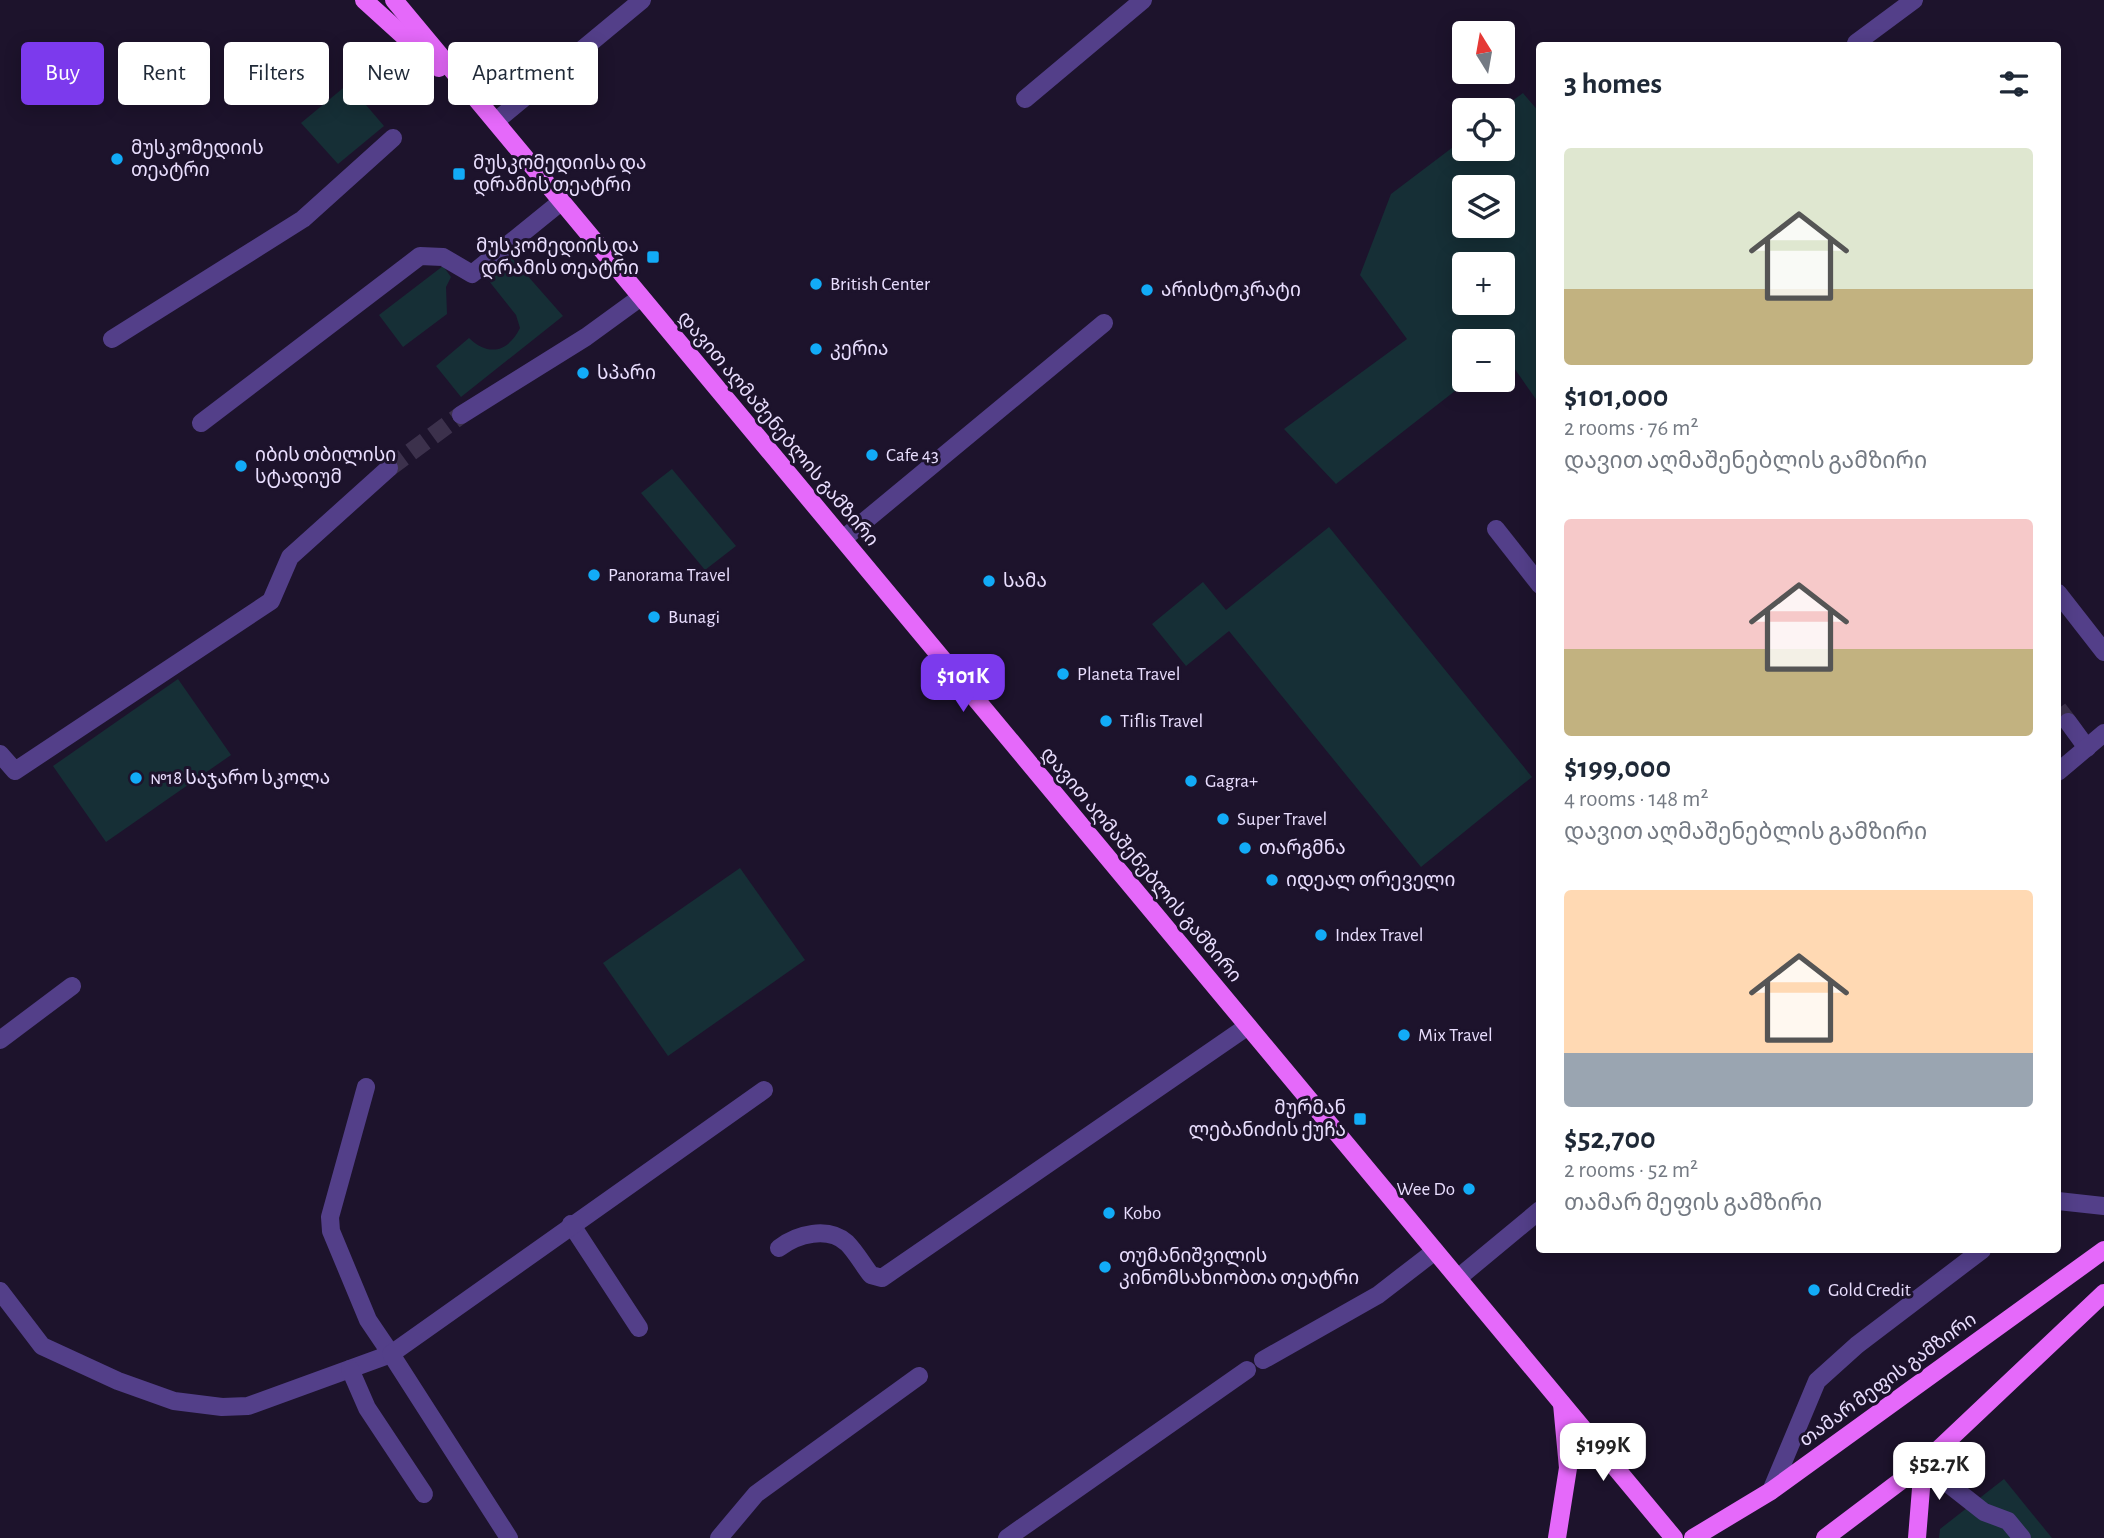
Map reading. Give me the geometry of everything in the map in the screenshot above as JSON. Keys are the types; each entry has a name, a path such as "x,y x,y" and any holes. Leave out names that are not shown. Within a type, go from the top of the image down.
{"main road":[{"name":"დავით აღმაშენებლის გამზირი","path":"364,0 496,121"},
{"name":"დავით აღმაშენებლის გამზირი","path":"394,0 1674,1538"},
{"name":"თამარ მეფის გამზირი","path":"1693,1538 1771,1491 2104,1250"},
{"path":"1825,1538 1923,1464 2104,1293"},
{"path":"1557,1538 1568,1468 1562,1404"},
{"path":"1917,1538 1923,1464"}],"street":[{"path":"496,121 642,0"},
{"path":"1025,99 1143,0"},
{"path":"1857,42 1914,0"},
{"path":"112,339 303,219 393,138"},
{"path":"201,424 420,256 443,257 472,274 562,201"},
{"path":"461,415 586,337 641,297"},
{"path":"843,540 1104,323"},
{"path":"0,754 15,771 271,601 290,557 389,468"},
{"path":"1496,529 1536,580"},
{"path":"2061,597 2104,652"},
{"path":"2068,722 2087,748"},
{"path":"2061,770 2104,733"},
{"path":"0,1040 72,986"},
{"path":"779,1248 789,1240 825,1233 846,1242 871,1275 882,1278 1248,1026"},
{"path":"366,1087 330,1217 331,1231 368,1320 509,1538"},
{"path":"0,1291 42,1346 118,1381 174,1401 222,1407 248,1406 391,1354 571,1224 764,1090"},
{"path":"2061,1201 2104,1206"},
{"path":"1458,1278 1536,1213"},
{"path":"571,1224 639,1328"},
{"path":"1263,1360 1378,1295 1435,1251"},
{"path":"1771,1491 1817,1381 1857,1345 1978,1253"},
{"path":"350,1369 367,1408 425,1494"},
{"path":"1007,1538 1247,1370"},
{"path":"719,1538 756,1494 919,1376"},
{"path":"1923,1464 1984,1512 2008,1521 2022,1538"}],"shaded area":[{"path":"343,88 343,105 366,105 384,126 338,164 301,123 323,105 329,105 329,100"},
{"path":"1523,93 1536,108 1536,399 1515,369 1515,329 1452,329 1454,392 1336,484 1284,429 1407,339 1360,275 1391,194 1452,148 1452,161 1515,161 1515,99"},
{"path":"511,257 563,316 461,397 436,366 469,338 491,350 504,347 515,336 520,328 516,315 485,276"},
{"path":"443,266 451,277 446,287 447,314 403,347 379,315"},
{"path":"672,469 736,546 705,570 641,493"},
{"path":"1329,527 1532,777 1421,867 1229,631 1186,666 1152,624 1203,582 1226,610"},
{"path":"178,679 231,755 106,842 53,766"},
{"path":"740,868 805,960 668,1056 603,963"},
{"path":"2004,1479 2052,1538 1939,1538 1940,1529"}],"tunnel":[{"path":"389,468 461,415"},
{"path":"2061,713 2068,722"}],"place":[{"name":"მუსკომედიის თეატრი","path":"117,159"},
{"name":"მუსკომედიისა და დრამის თეატრი","path":"459,174"},
{"name":"მუსკომედიის და დრამის თეატრი","path":"653,257"},
{"name":"British Center","path":"816,284"},
{"name":"არისტოკრატი","path":"1147,290"},
{"name":"კერია","path":"816,349"},
{"name":"სპარი","path":"583,373"},
{"name":"Cafe 43","path":"872,455"},
{"name":"იბის თბილისი სტადიუმ","path":"241,466"},
{"name":"Panorama Travel","path":"594,575"},
{"name":"სამა","path":"989,581"},
{"name":"Bunagi","path":"654,617"},
{"name":"Planeta Travel","path":"1063,674"},
{"name":"Tiflis Travel","path":"1106,721"},
{"name":"№18 საჯარო სკოლა","path":"136,778"},
{"name":"Gagra+","path":"1191,781"},
{"name":"Super Travel","path":"1223,819"},
{"name":"თარგმნა","path":"1245,848"},
{"name":"იდეალ თრეველი","path":"1272,880"},
{"name":"Index Travel","path":"1321,935"},
{"name":"Mix Travel","path":"1404,1035"},
{"name":"მურმან ლებანიძის ქუჩა","path":"1360,1119"},
{"name":"Wee Do","path":"1469,1189"},
{"name":"Kobo","path":"1109,1213"},
{"name":"თუმანიშვილის კინომსახიობთა თეატრი","path":"1105,1267"},
{"name":"Gold Credit","path":"1814,1290"}]}
